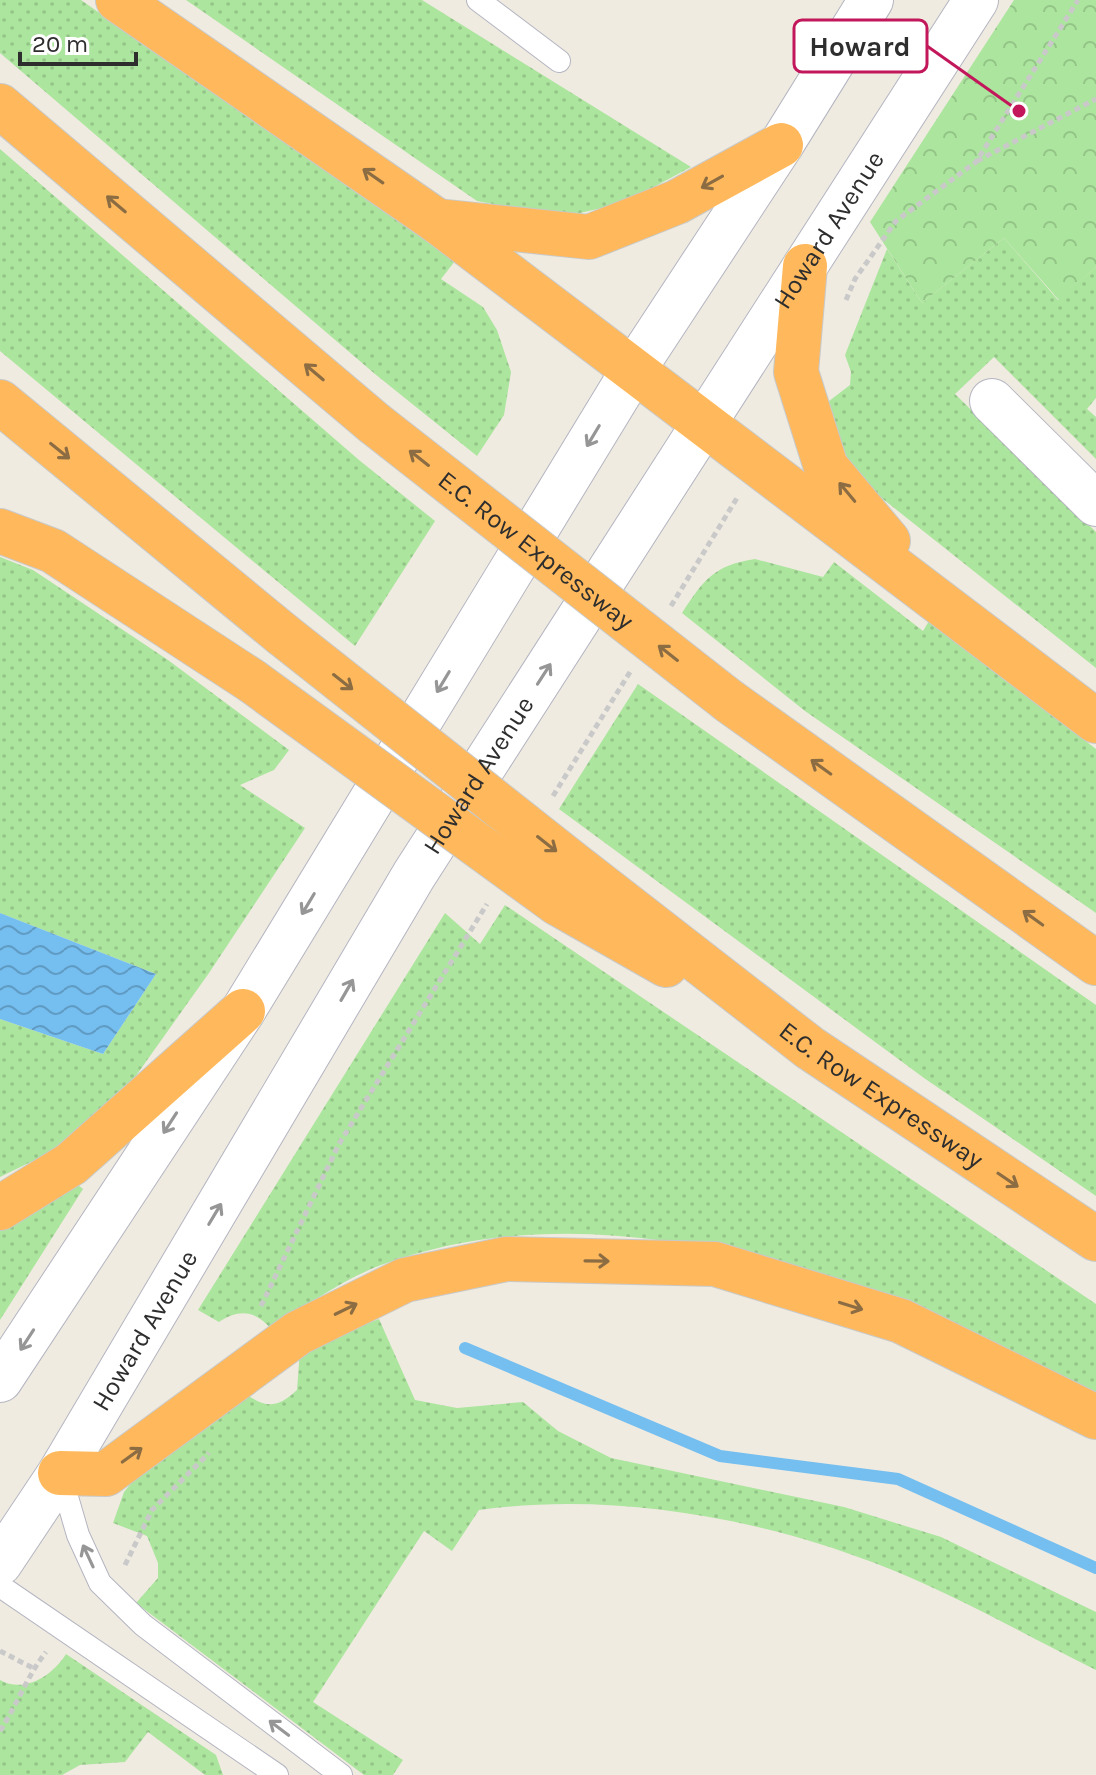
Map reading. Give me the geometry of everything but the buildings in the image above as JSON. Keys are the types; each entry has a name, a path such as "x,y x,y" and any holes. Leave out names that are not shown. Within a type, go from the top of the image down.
{"highway":[{"path":"118,0 437,221 634,369 703,426 934,594 1096,721"},
{"name":"E.C. Row Expressway","path":"0,106 374,423 729,701 1096,963"},
{"path":"437,221 589,237 677,202 781,145"},
{"path":"805,266 796,372 826,467 934,594"},
{"path":"0,402 282,634 570,887"},
{"path":"0,531 53,551 570,887"},
{"name":"E.C. Row Expressway","path":"570,887 1096,1239"},
{"path":"0,1208 71,1164 243,1011"},
{"path":"60,1473 106,1474 298,1333 405,1280 506,1259 715,1264 901,1321 1096,1417"}],"main road":[{"path":"0,1380 243,1011 634,369 781,145 871,0"},
{"name":"Howard Avenue","path":"0,1563 60,1473 414,875 976,0"},
{"path":"992,401 1096,504"}],"lane":[{"path":"478,0 559,61"},
{"path":"60,1473 78,1535 100,1583 143,1625 341,1775"},
{"path":"0,1586 253,1768 277,1775"}],"path":[{"path":"976,162 1078,0"},
{"path":"842,308 855,279 896,221 976,162 1096,99"},
{"path":"125,1565 152,1510 216,1446"},
{"path":"0,1731 20,1699 33,1668 51,1645"},
{"path":"0,1651 33,1668"}],"green space":[{"path":"0,0 81,0 455,261 441,279 483,307 497,330 511,372 504,415 477,456 375,374 0,53"},
{"path":"186,0 422,0 691,167 624,203 562,217 477,201"},
{"path":"1014,0 1096,0 1096,267 1059,300 1004,238 922,303 870,222"},
{"path":"0,149 359,460 435,521 355,646 0,351"},
{"path":"1004,238 1058,300 1096,267 1096,398 1087,409 1096,417 1096,459 994,357 955,394 1096,532 1096,668 864,484 840,451 820,408 850,385 851,372 845,355 887,249 922,303"},
{"path":"0,557 33,570 168,660 289,750 274,770 240,785 305,828 209,973 123,1094 47,1154 0,1177 0,1019 103,1054 156,974 0,913"},
{"path":"755,559 823,577 834,562 923,631 929,621 1096,749 1096,913 805,711 682,613 704,583 720,570"},
{"path":"638,684 1096,1005 1096,1196 924,1078 559,809"},
{"path":"505,905 1096,1304 1096,1393 977,1333 903,1303 775,1263 710,1248 644,1238 578,1234 512,1236 446,1246 366,1271 271,1329 253,1315 240,1313 219,1322 198,1310 445,913 480,944"},
{"path":"73,1181 83,1189 0,1320 0,1221"},
{"path":"379,1319 415,1400 457,1408 523,1402 558,1431 611,1458 844,1507 941,1537 1096,1612 1096,1670 901,1573 778,1532 678,1512 628,1506 528,1505 479,1510 452,1551 424,1531 313,1702 403,1760 393,1775 364,1775 136,1603 158,1578 158,1563 147,1536 113,1523 124,1492 142,1470 238,1389 261,1403 281,1402 297,1390 300,1350"},
{"path":"66,1654 216,1755 223,1775 205,1775 148,1732 125,1762 80,1765 62,1775 0,1775 0,1680 19,1685 38,1680 54,1669"}],"water":[{"path":"0,913 156,974 103,1054 0,1019"}],"waterway":[{"path":"465,1348 720,1456 898,1479 1096,1568"}],"place":[{"name":"Howard","path":"1019,111"}]}
